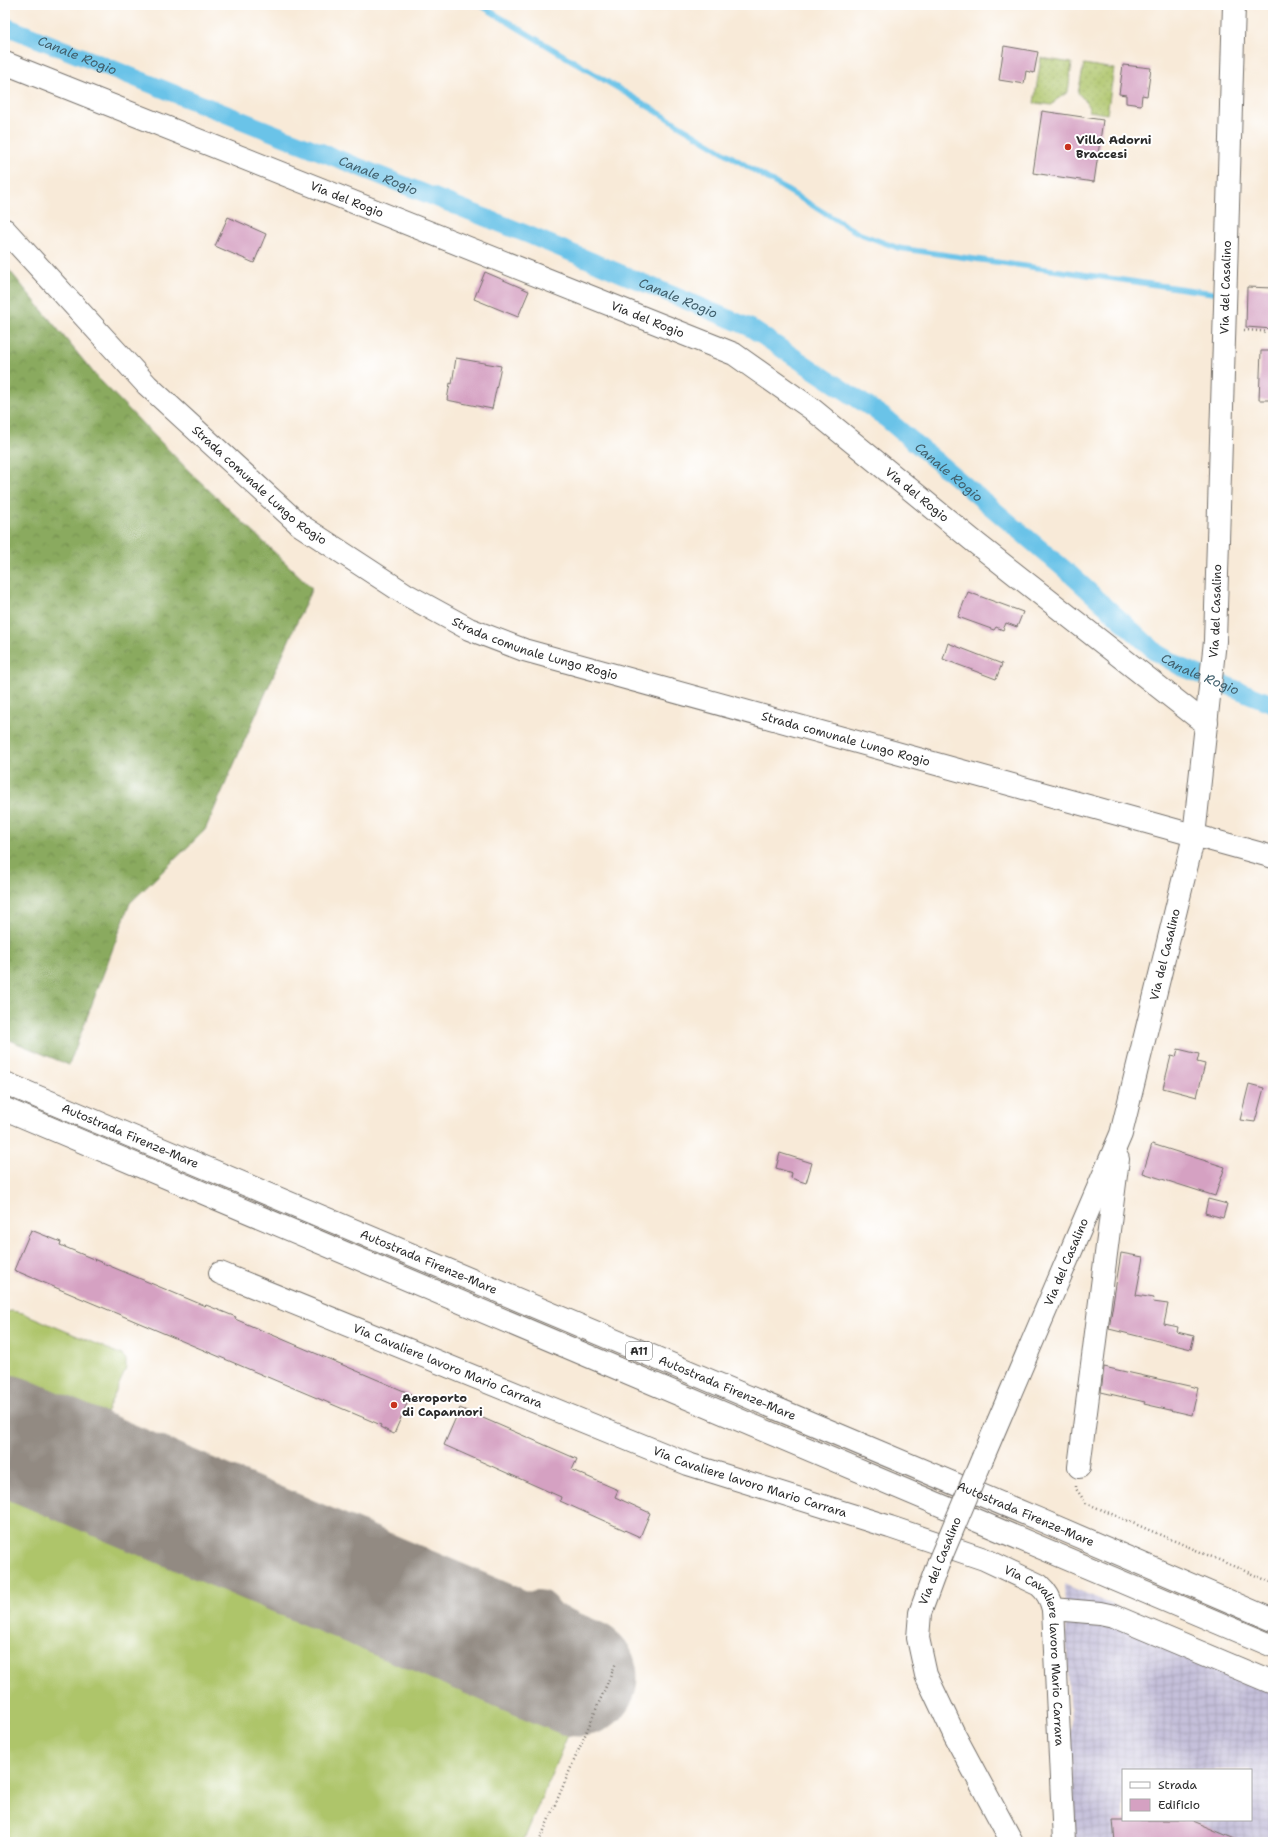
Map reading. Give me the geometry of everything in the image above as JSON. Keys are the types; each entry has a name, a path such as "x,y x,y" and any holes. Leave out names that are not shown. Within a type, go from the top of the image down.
{"main road":[{"name":"Via del Casalino","path":"1012,1842 955,1736 926,1675 918,1638 920,1613 938,1564 1121,1134 1194,836 1215,641 1223,329 1234,5"},
{"name":"Via del Rogio","path":"5,62 734,354 812,409 977,544 1197,717 1207,723"},
{"name":"Strada comunale Lungo Rogio","path":"5,230 147,385 300,525 407,595 469,629 531,652 1273,857"},
{"name":"Autostrada Firenze-Mare","path":"5,1083 1038,1519 1273,1620"},
{"name":"Autostrada Firenze-Mare","path":"5,1109 1273,1646"},
{"path":"1079,1467 1121,1134"},
{"name":"Via Cavaliere lavoro Mario Carrara","path":"220,1273 700,1469 890,1527 984,1559 1039,1585 1048,1595 1053,1609 1064,1842"},
{"path":"1053,1609 1100,1613 1114,1616 1273,1683"}],"path":[{"path":"1223,329 1273,332"},
{"path":"1079,1467 1076,1489 1086,1503 1273,1583"},
{"path":"539,1842 616,1663"}],"shaded area":[{"path":"1064,1584 1273,1673 1273,1842 1075,1842"}],"green space":[{"path":"1041,58 1072,63 1068,92 1056,100 1052,105 1034,103"},
{"path":"1084,64 1114,69 1107,114 1089,111 1088,104 1078,93"},
{"path":"5,265 97,377 191,473 312,588 205,830 130,903 69,1065 5,1038"},
{"path":"12,1311 23,1313 122,1355 126,1359 126,1369 93,1442 5,1405 5,1312"},
{"path":"5,1469 578,1711 523,1842 5,1842"}],"building":[{"path":"1004,46 1038,52 1034,73 1026,71 1024,84 999,80"},
{"path":"1123,65 1151,68 1147,96 1142,95 1141,105 1126,103 1126,95 1119,94"},
{"name":"Villa Adorni Braccesi","path":"1042,111 1103,120 1094,182 1033,173"},
{"path":"228,217 266,234 254,263 215,246"},
{"path":"485,272 529,291 518,317 474,299"},
{"path":"1247,287 1273,288 1273,329 1246,327"},
{"path":"1261,351 1273,351 1273,400 1259,400"},
{"path":"456,358 501,366 492,409 447,400 450,383 452,384"},
{"path":"968,592 1023,612 1017,627 1006,623 1003,630 996,627 994,630 958,617"},
{"path":"948,643 1002,664 996,679 943,659"},
{"path":"1178,1049 1199,1054 1197,1062 1205,1064 1197,1097 1163,1088 1171,1056 1176,1057"},
{"path":"1249,1084 1264,1088 1255,1122 1240,1120"},
{"path":"1152,1144 1225,1167 1215,1196 1143,1173"},
{"path":"780,1153 812,1163 806,1183 791,1178 792,1173 776,1168"},
{"path":"1208,1199 1227,1204 1223,1218 1205,1213"},
{"path":"31,1230 61,1242 60,1245 205,1306 206,1305 236,1317 235,1319 411,1394 394,1434 380,1427 381,1425 14,1270"},
{"path":"1121,1253 1143,1257 1136,1295 1154,1298 1153,1302 1168,1304 1164,1324 1178,1327 1177,1332 1194,1336 1191,1349 1109,1329"},
{"path":"1104,1367 1198,1388 1192,1415 1101,1392"},
{"path":"460,1408 577,1459 572,1470 618,1490 615,1497 650,1513 640,1537 560,1501 561,1497 444,1445"},
{"path":"1113,1820 1192,1821 1242,1842 1115,1842"}],"waterway":[{"path":"480,5 858,233 898,248 1213,293"},
{"name":"Canale Rogio","path":"5,26 529,235 749,327 883,416 1069,573 1157,653 1181,667 1273,704"}],"taxiway":[{"path":"520,1653 538,1614"}],"runway":[{"path":"5,1434 578,1677"}],"place":[{"name":"Villa Adorni Braccesi","path":"1068,147"},
{"name":"Aeroporto di Capannori","path":"394,1405"}]}
